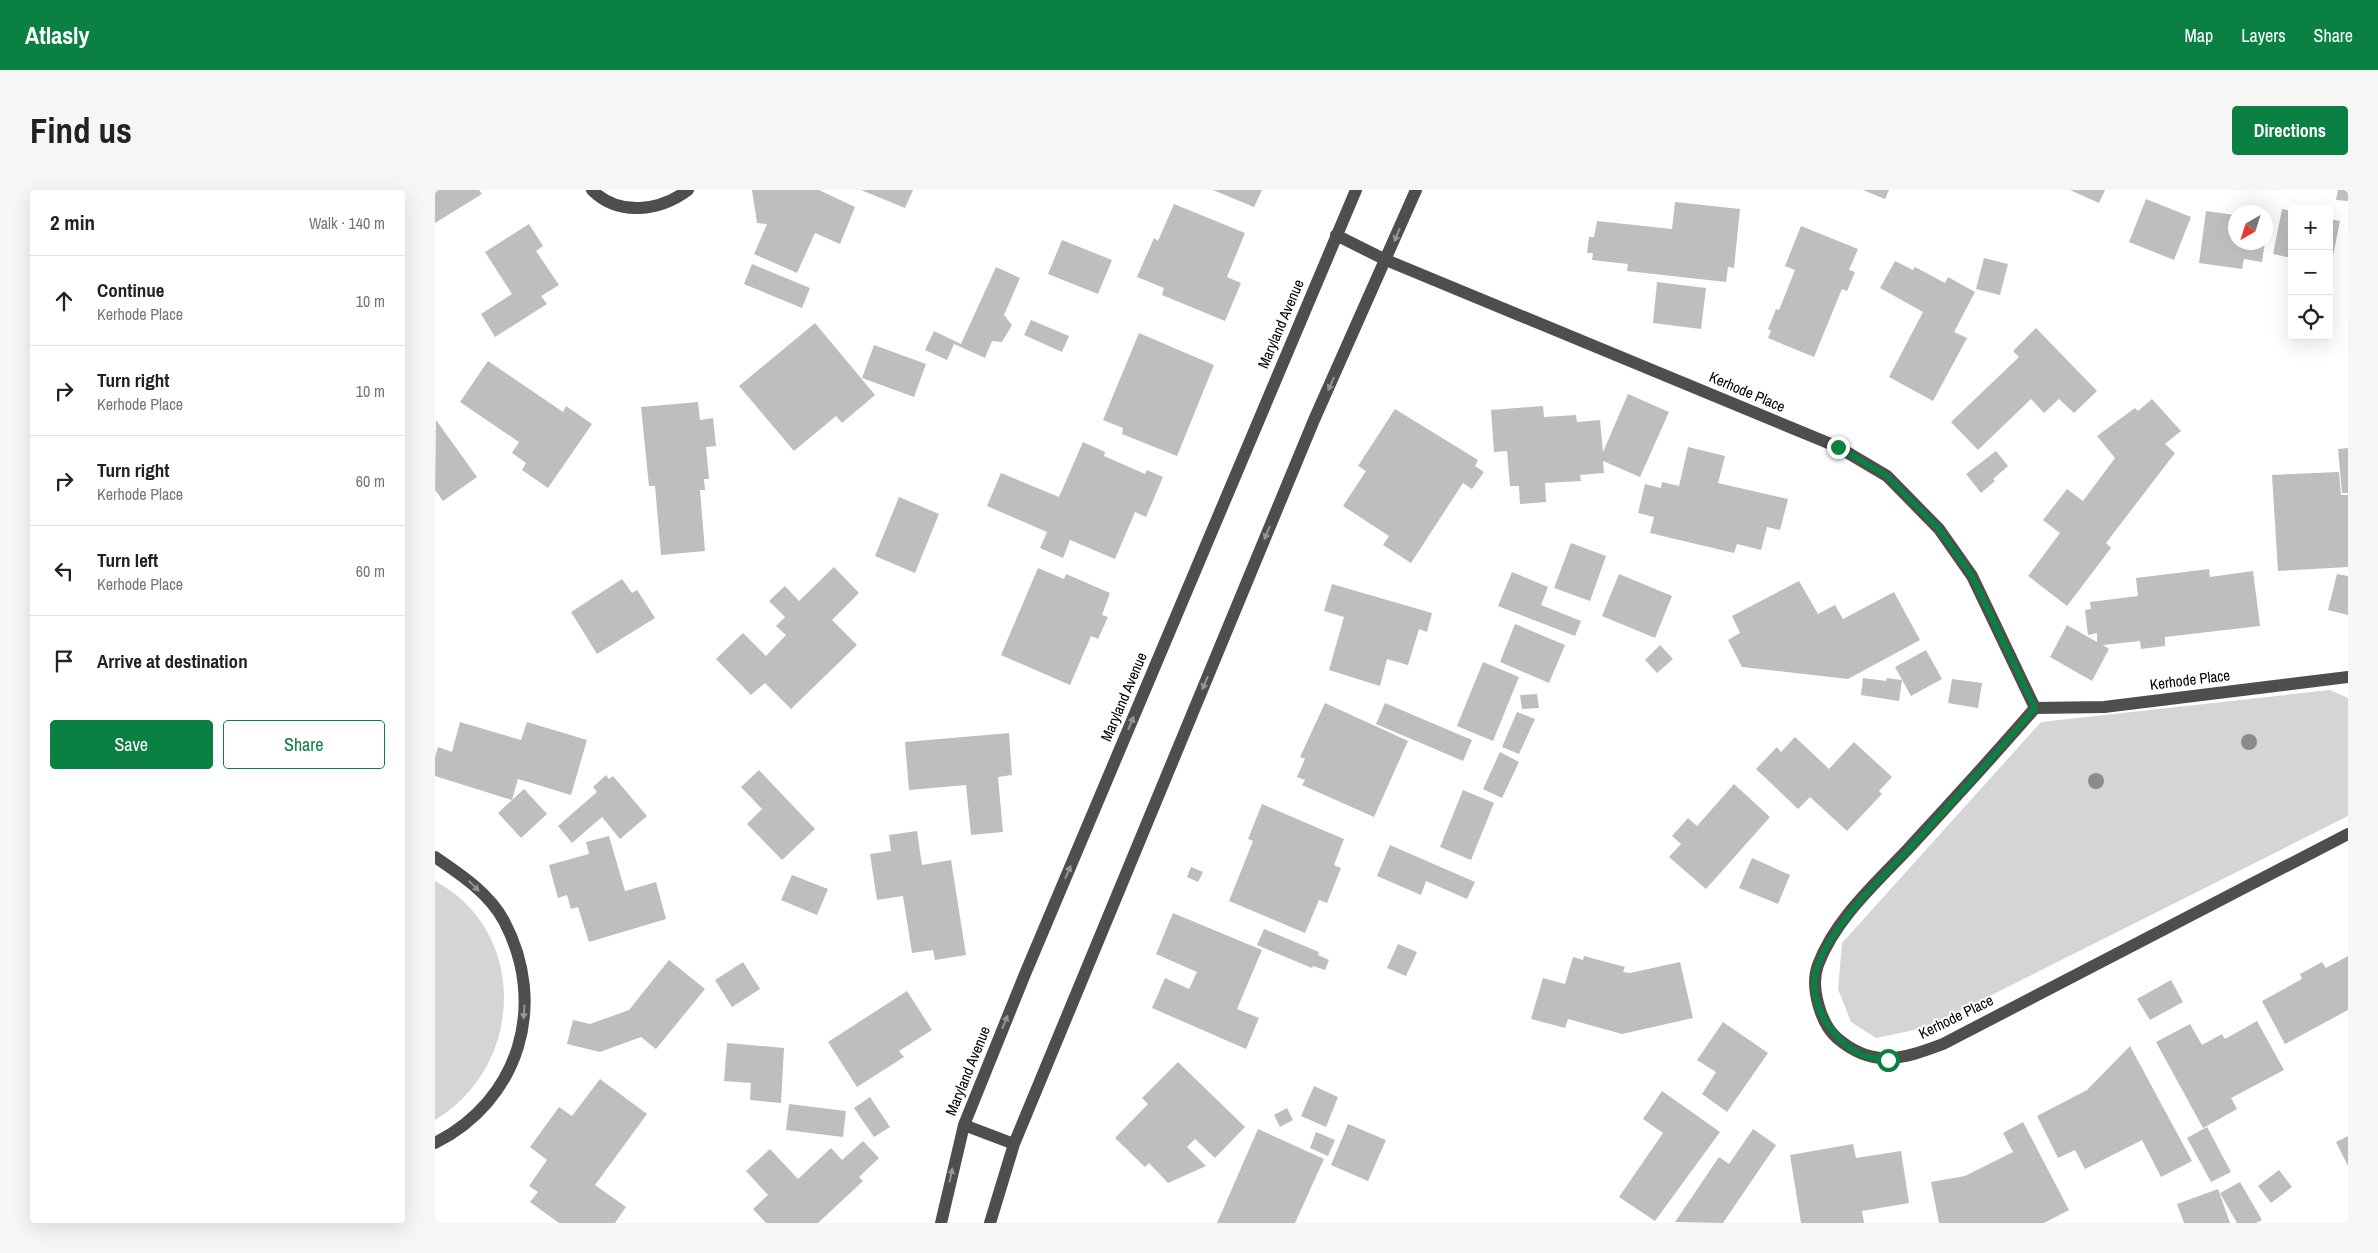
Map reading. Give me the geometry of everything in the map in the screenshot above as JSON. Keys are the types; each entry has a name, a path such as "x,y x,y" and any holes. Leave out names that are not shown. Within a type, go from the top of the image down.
{"street":[{"path":"592,190 618,206 644,208 664,204 687,190"},
{"name":"Maryland Avenue","path":"941,1223 964,1125 1356,190"},
{"path":"990,1223 1014,1144 1310,430 1415,190"},
{"name":"Kerhode Place","path":"1336,235 1386,260 1838,447 1887,476 1939,529 1972,576 2035,708"},
{"name":"Kerhode Place","path":"2348,677 2104,707 2035,708 1997,753 1858,904 1832,938 1818,966 1815,988 1819,1008 1836,1037 1863,1055 1888,1060 1913,1055 1943,1044 2348,834"},
{"path":"435,857 473,883 503,920 521,964 525,1011 515,1058 492,1099 458,1132 435,1143"},
{"path":"964,1125 1014,1144"}],"shaded area":[{"path":"2330,690 2348,698 2348,816 1928,1027 1876,1038 1851,1022 1838,989 1842,943 2041,722"},
{"path":"435,881 466,904 488,932 500,965 504,1000 499,1035 486,1067 464,1097 435,1120"}],"building":[{"path":"435,190 479,190 482,194 435,223"},
{"path":"752,190 819,190 855,207 840,244 815,233 797,273 754,254 767,224 757,223"},
{"path":"861,190 913,190 905,208"},
{"path":"1213,190 1262,190 1254,207"},
{"path":"1863,190 1889,190 1885,199"},
{"path":"2070,190 2105,190 2099,203"},
{"path":"2338,190 2348,190 2348,201 2336,200"},
{"path":"2146,199 2191,217 2174,260 2129,242"},
{"path":"1675,202 1740,209 1734,268 1728,267 1726,282 1627,271 1628,264 1592,260 1593,253 1587,253 1589,237 1594,237 1597,221 1672,229"},
{"path":"1174,204 1245,233 1227,277 1241,283 1225,321 1162,295 1164,288 1137,277 1154,238 1158,241"},
{"path":"2282,209 2288,210 2288,257 2273,254"},
{"path":"2206,211 2228,214 2228,250 2264,250 2262,262 2244,259 2242,269 2199,263"},
{"path":"2333,220 2340,221 2333,256"},
{"path":"529,224 543,246 536,251 559,285 541,296 547,304 495,337 481,314 512,294 485,252"},
{"path":"1801,226 1858,249 1849,270 1855,272 1847,291 1842,289 1814,357 1768,338 1771,331 1768,329 1776,309 1779,310 1795,270 1785,266"},
{"path":"1062,240 1112,260 1098,294 1048,274"},
{"path":"1984,258 2008,264 2000,295 1976,289"},
{"path":"1895,261 1913,270 1915,267 1945,283 1948,277 1975,292 1954,332 1967,338 1933,401 1889,377 1923,312 1880,288"},
{"path":"752,264 810,288 802,308 744,284"},
{"path":"996,267 1020,278 1004,315 1012,325 1002,342 992,341 985,358 954,344 947,360 925,350 934,331 961,344"},
{"path":"1657,282 1706,288 1701,329 1653,323"},
{"path":"1031,320 1069,336 1062,352 1024,335"},
{"path":"815,323 875,395 842,423 836,416 794,451 739,386"},
{"path":"2036,328 2097,391 2074,413 2059,399 2044,413 2031,399 1978,450 1951,422 2019,357 2013,351"},
{"path":"1139,333 1214,365 1177,456 1122,434 1123,428 1103,420"},
{"path":"874,345 926,364 914,397 862,378"},
{"path":"488,361 563,412 566,406 592,424 548,488 522,470 526,463 512,453 519,442 460,402"},
{"path":"1628,394 1669,412 1640,477 1603,461 1604,473 1580,475 1581,481 1545,483 1546,502 1520,504 1519,486 1510,486 1507,451 1494,452 1491,410 1543,406 1544,417 1576,415 1577,422 1600,420 1603,452"},
{"path":"2152,399 2181,431 2165,444 2175,453 2106,543 2111,548 2067,606 2028,576 2060,533 2043,520 2067,489 2083,501 2115,458 2097,436 2135,408 2138,411"},
{"path":"698,402 700,420 713,418 716,446 706,447 709,479 704,479 705,490 700,490 705,551 661,555 655,486 649,486 641,407"},
{"path":"1395,409 1478,460 1475,466 1484,472 1472,489 1463,483 1411,563 1383,545 1389,536 1343,506 1366,471 1358,466"},
{"path":"436,420 477,477 443,501 435,490"},
{"path":"1083,442 1105,452 1104,456 1145,474 1147,470 1163,477 1146,517 1135,512 1115,559 1070,540 1063,558 1040,548 1047,532 987,506 1001,473 1059,497"},
{"path":"1688,447 1725,456 1718,483 1788,499 1780,530 1767,527 1761,550 1737,544 1734,553 1650,533 1654,517 1638,513 1645,484 1661,488 1662,482 1679,486"},
{"path":"2348,448 2348,493 2342,493 2338,449"},
{"path":"1996,451 2008,466 1981,493 1966,474"},
{"path":"2339,472 2341,495 2348,495 2348,567 2278,571 2272,475"},
{"path":"899,497 939,514 915,573 875,556"},
{"path":"1571,543 1606,556 1590,601 1554,588"},
{"path":"834,567 859,593 832,620 857,645 791,709 765,683 751,695 716,659 743,633 766,656 786,635 776,626 785,617 769,601 785,586 799,601"},
{"path":"1038,568 1064,579 1066,574 1110,593 1102,615 1108,617 1098,639 1091,636 1070,685 1001,655"},
{"path":"2209,569 2210,577 2253,571 2260,626 2165,637 2165,646 2141,649 2140,641 2103,645 2109,649 2092,681 2050,657 2067,625 2097,642 2097,633 2088,635 2085,610 2091,609 2090,602 2138,596 2136,578"},
{"path":"1512,572 1548,587 1541,605 1581,621 1575,636 1498,606"},
{"path":"1619,574 1672,596 1655,638 1602,616"},
{"path":"2337,574 2348,576 2348,615 2328,610"},
{"path":"622,579 632,593 637,590 655,618 597,654 571,612"},
{"path":"1799,581 1818,614 1835,605 1843,619 1894,592 1920,640 1848,679 1742,667 1728,640 1740,633 1732,616"},
{"path":"1332,584 1432,613 1427,632 1419,629 1408,665 1387,659 1380,686 1329,670 1344,617 1324,611"},
{"path":"1515,624 1565,645 1549,683 1500,662"},
{"path":"1660,645 1673,659 1657,673 1645,660"},
{"path":"1926,650 1942,679 1911,696 1895,667"},
{"path":"1483,662 1519,677 1493,741 1457,726"},
{"path":"1863,678 1886,681 1887,678 1902,680 1899,701 1861,695"},
{"path":"1952,679 1982,683 1978,708 1948,703"},
{"path":"1537,694 1539,708 1522,709 1520,695"},
{"path":"1325,703 1408,741 1374,817 1302,785 1305,780 1297,777 1305,759 1300,757"},
{"path":"1385,703 1472,740 1463,761 1376,724"},
{"path":"1517,712 1535,719 1519,754 1502,747"},
{"path":"460,722 521,740 527,722 587,740 571,795 518,779 512,800 435,776 435,757 438,747 452,752"},
{"path":"1009,733 1012,775 998,777 1003,832 971,835 966,785 909,790 905,742"},
{"path":"1795,737 1829,769 1854,742 1892,777 1879,791 1882,794 1847,831 1810,797 1798,809 1756,769 1777,747 1781,752"},
{"path":"1500,752 1519,762 1502,798 1483,789"},
{"path":"759,770 815,829 782,860 747,824 762,809 741,787"},
{"path":"606,775 609,779 613,776 647,816 620,839 602,817 572,843 558,826 597,792 593,787"},
{"path":"1734,784 1770,817 1706,889 1669,857 1681,844 1672,836 1688,818 1697,826"},
{"path":"524,789 547,814 521,838 498,813"},
{"path":"1463,790 1494,803 1471,860 1440,847"},
{"path":"1262,804 1344,839 1334,865 1341,868 1327,903 1319,900 1305,933 1229,901 1253,841 1248,839"},
{"path":"917,831 922,865 951,860 966,955 935,960 933,950 912,953 903,896 877,900 870,854 891,851 889,835"},
{"path":"609,836 625,891 656,882 666,919 589,942 578,907 571,909 567,895 558,898 549,865 589,854 586,842"},
{"path":"1390,845 1475,882 1467,899 1426,881 1421,895 1377,876"},
{"path":"1752,858 1790,875 1778,904 1739,888"},
{"path":"1191,867 1203,872 1198,882 1187,877"},
{"path":"792,875 828,889 817,915 781,900"},
{"path":"1173,913 1262,950 1237,1009 1259,1018 1246,1049 1152,1008 1165,978 1189,989 1197,972 1156,954"},
{"path":"1264,929 1319,952 1318,955 1329,960 1325,970 1313,966 1312,968 1257,945"},
{"path":"1398,944 1417,952 1406,976 1387,968"},
{"path":"1584,956 1625,967 1623,972 1630,973 1680,962 1693,1018 1622,1034 1568,1019 1565,1028 1531,1019 1543,978 1565,984 1573,957 1583,960"},
{"path":"2348,956 2348,1010 2285,1044 2262,1001 2302,979 2300,974 2322,962 2326,968"},
{"path":"669,960 705,989 656,1049 641,1037 600,1052 567,1044 573,1020 590,1024 629,1010"},
{"path":"743,962 760,989 732,1007 715,980"},
{"path":"2171,980 2183,1002 2150,1020 2137,999"},
{"path":"907,991 932,1030 899,1051 904,1057 857,1087 828,1042"},
{"path":"2257,1021 2284,1070 2231,1098 2237,1109 2203,1128 2156,1042 2190,1024 2202,1045 2222,1034 2225,1039"},
{"path":"1723,1022 1768,1053 1727,1112 1702,1094 1716,1072 1697,1060"},
{"path":"727,1043 784,1048 781,1103 750,1100 751,1083 724,1081"},
{"path":"2130,1046 2192,1161 2161,1177 2142,1140 2085,1169 2075,1150 2058,1158 2037,1116 2087,1090"},
{"path":"1178,1062 1245,1127 1215,1158 1195,1139 1187,1147 1206,1166 1168,1183 1149,1163 1145,1167 1115,1138 1148,1104 1142,1098"},
{"path":"600,1079 647,1114 595,1185 626,1207 615,1223 559,1223 530,1202 538,1192 529,1186 547,1160 530,1147 559,1107 572,1116"},
{"path":"1314,1086 1338,1097 1326,1127 1301,1116"},
{"path":"1662,1091 1720,1132 1655,1221 1619,1197 1663,1133 1643,1119"},
{"path":"870,1097 890,1127 874,1137 854,1108"},
{"path":"789,1104 846,1111 843,1137 786,1130"},
{"path":"1287,1108 1293,1120 1280,1127 1274,1115"},
{"path":"2023,1122 2069,1210 2044,1223 1939,1223 1931,1182 1965,1176 2013,1152 2003,1133"},
{"path":"1348,1124 1386,1140 1368,1181 1331,1165"},
{"path":"2207,1127 2231,1172 2211,1182 2187,1138"},
{"path":"1258,1129 1324,1159 1295,1223 1217,1223"},
{"path":"1753,1129 1776,1145 1723,1223 1675,1222 1719,1157 1729,1164"},
{"path":"1316,1132 1335,1140 1328,1156 1310,1148"},
{"path":"2348,1136 2348,1166 2336,1142"},
{"path":"863,1141 879,1158 859,1177 863,1181 818,1223 766,1223 753,1209 768,1195 746,1171 770,1149 798,1179 831,1148 842,1160"},
{"path":"1853,1144 1856,1158 1901,1151 1909,1203 1862,1211 1864,1223 1801,1223 1790,1155"},
{"path":"2279,1170 2292,1187 2271,1203 2258,1186"},
{"path":"2240,1182 2262,1220 2256,1223 2237,1223 2220,1193"},
{"path":"2218,1189 2230,1223 2184,1223 2177,1204"}],"route":[{"path":"1838,447 1887,476 1939,529 1972,576 2035,708 1997,753 1858,904 1832,938 1818,966 1815,988 1819,1008 1836,1037 1863,1055 1888,1060"}]}
